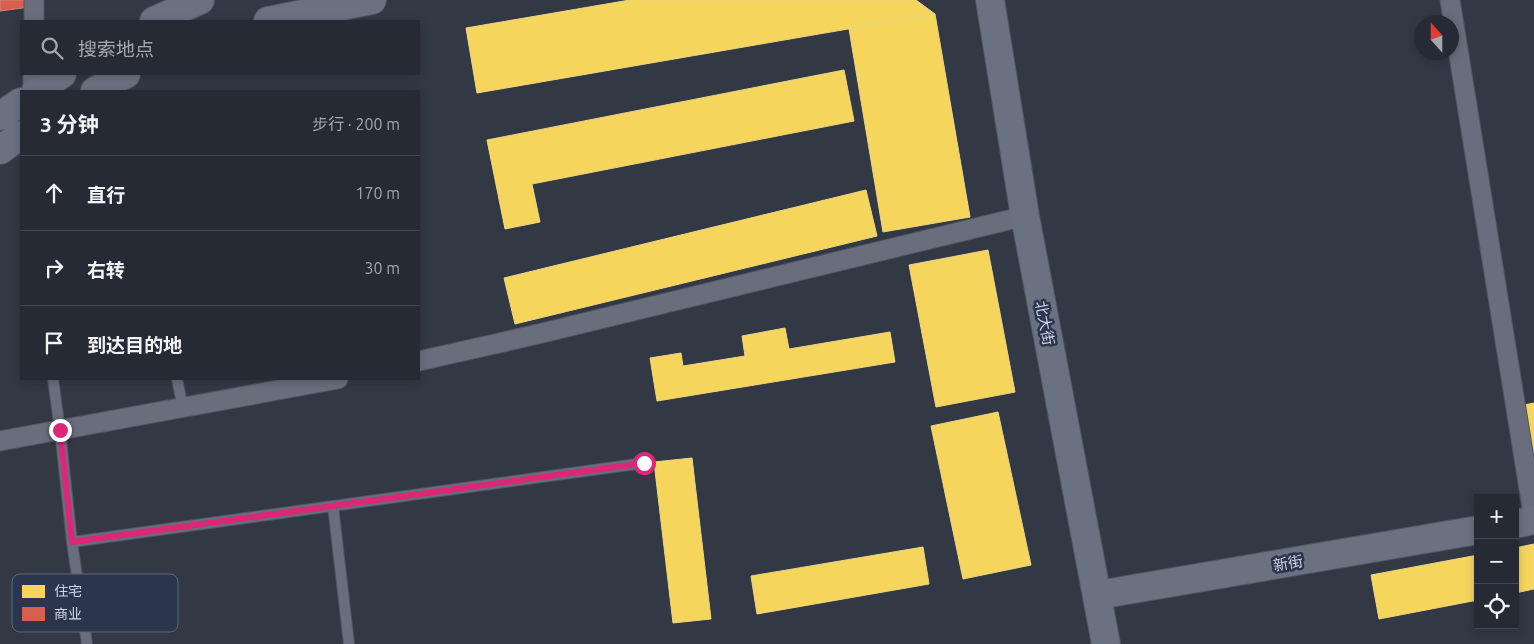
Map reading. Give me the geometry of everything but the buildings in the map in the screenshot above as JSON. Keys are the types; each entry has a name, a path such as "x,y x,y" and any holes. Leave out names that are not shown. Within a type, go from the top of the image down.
{"main road":[{"path":"156,20 200,0"},
{"path":"273,20 372,0"},
{"name":"北大街","path":"990,0 1025,216 1106,644"},
{"path":"37,90 60,75"},
{"path":"0,116 20,103"},
{"path":"0,150 20,136"},
{"path":"1519,523 1534,520"},
{"name":"新街","path":"1098,595 1474,531"}],"street":[{"path":"34,0 34,20"},
{"path":"1450,0 1534,520"},
{"path":"33,75 35,90"},
{"path":"420,361 1025,216"},
{"path":"0,441 333,380"}],"lane":[{"path":"53,380 77,574"},
{"path":"177,380 183,408"},
{"path":"72,542 644,463"},
{"path":"333,506 349,644"}],"route":[{"path":"60,430 72,542 644,463"}]}
